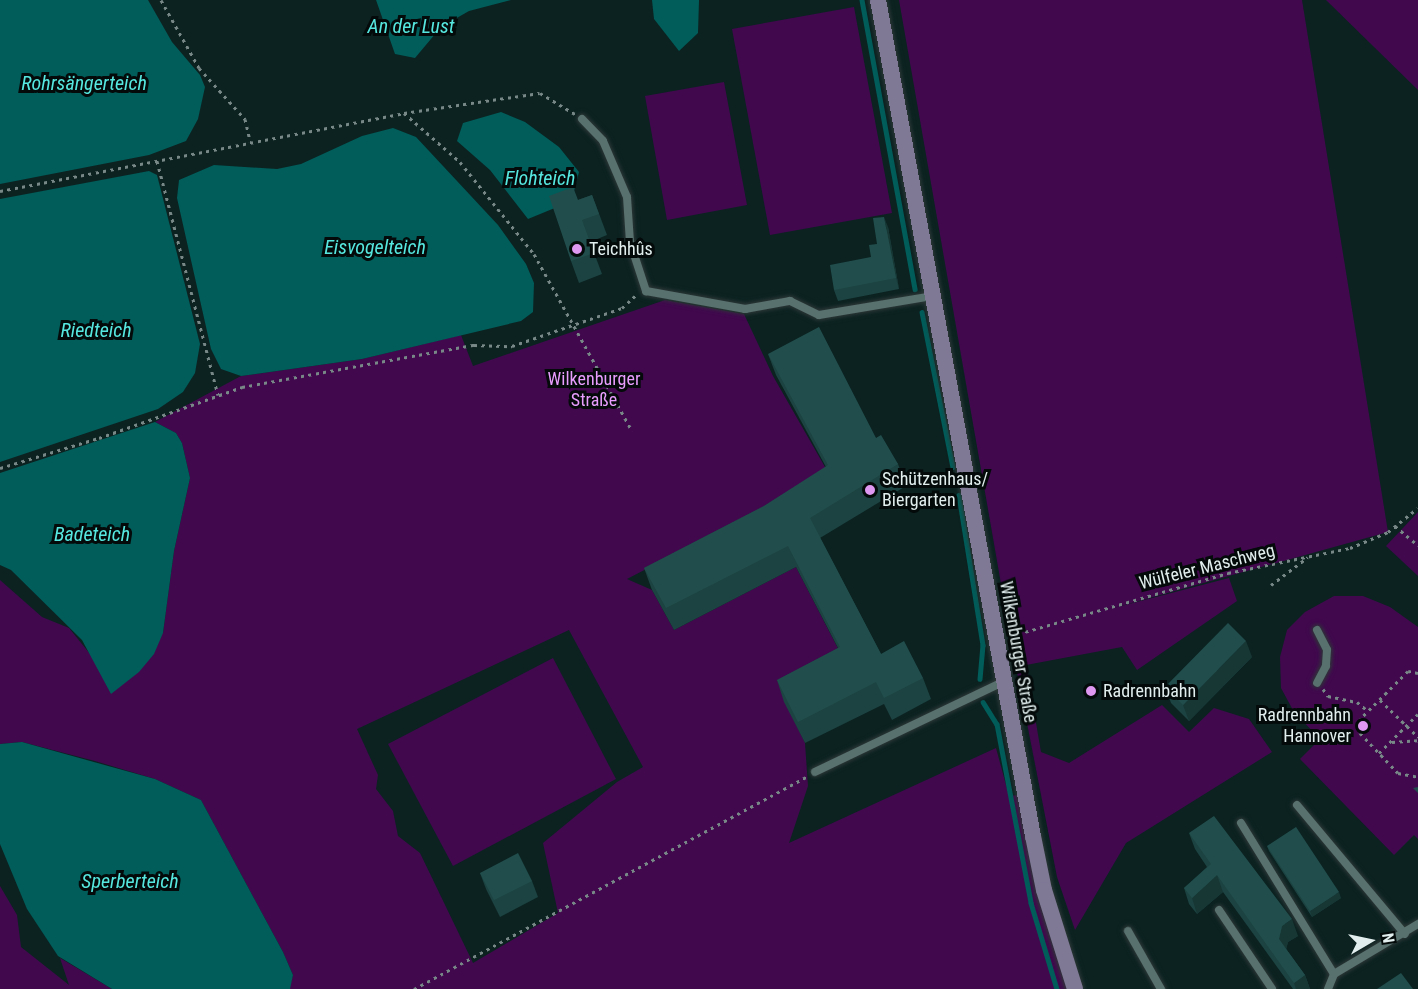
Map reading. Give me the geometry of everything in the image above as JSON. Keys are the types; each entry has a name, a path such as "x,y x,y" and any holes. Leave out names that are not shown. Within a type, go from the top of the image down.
{"main road":[{"name":"Wilkenburger Straße","path":"878,0 995,640 1044,890 1075,989"}],"lane":[{"path":"582,119 603,141 627,197 630,242 646,291 745,309 790,300 819,315 933,296"},
{"path":"1317,630 1327,650 1326,666 1317,683"},
{"path":"815,772 1003,682"},
{"path":"1297,805 1406,934"},
{"path":"1241,823 1334,974"},
{"path":"1219,910 1272,989"},
{"path":"1328,989 1334,974 1406,934 1418,924"},
{"path":"1128,932 1161,989"}],"path":[{"path":"160,0 199,68 245,119 250,141"},
{"path":"0,191 404,113 540,93 582,119"},
{"path":"404,113 460,162 497,205 534,255 572,327 632,431"},
{"path":"157,160 218,395"},
{"path":"0,468 99,438 218,395 302,375 463,346 512,346 622,308 633,296 646,291"},
{"name":"Wülfeler Maschweg","path":"995,640 1228,573 1350,548 1395,526 1418,508"},
{"path":"1395,526 1418,545"},
{"path":"1271,585 1309,556"},
{"path":"1418,673 1408,671 1361,718 1360,733 1398,773 1418,777"},
{"path":"1317,683 1328,696 1357,702 1368,711"},
{"path":"1380,700 1418,739"},
{"path":"1379,753 1418,714"},
{"path":"1390,742 1418,739"},
{"path":"414,989 815,772"}],"green space":[{"path":"899,0 1302,0 1388,532 1106,610 1229,578 1237,601 1137,670 1122,647 1026,665 1041,752 1069,763 1162,705 1189,732 1214,708 1249,719 1272,752 1126,843 1075,930 1057,877 1011,641"},
{"path":"1326,0 1418,0 1418,90"},
{"path":"854,7 892,213 770,235 732,29"},
{"path":"724,82 747,205 667,220 645,96"},
{"path":"665,300 744,314 773,376 829,474 627,579 652,590 674,630 796,567 848,668 785,702 805,743 808,786 789,843 996,748 1009,796 1025,794 1075,989 289,989 293,975 283,952 201,800 155,779 95,761 22,742 0,744 0,580 42,617 69,628 90,654 163,633 174,551 190,478 182,443 176,433 155,422 241,376 362,359 461,335 473,366","holes":["569,630 643,767 617,782 543,843 558,913 473,963 420,853 398,836 393,811 376,789 378,775 357,729"]},
{"path":"1418,512 1418,576 1386,546"},
{"name":"Radrennbahn Hannover","path":"1334,596 1363,596 1390,607 1418,627 1418,839 1414,835 1394,855 1300,759 1320,739 1294,712 1281,688 1280,657 1287,630 1305,612"},
{"path":"553,658 616,779 453,866 388,744"},
{"path":"0,886 17,915 21,947 69,985 60,958 112,989 0,989"}],"water":[{"name":"Rohrsängerteich","path":"0,0 148,0 172,42 200,75 205,87 198,119 186,141 149,155 0,184"},
{"name":"An der Lust","path":"376,0 511,0 469,11 441,27 415,58 395,54"},
{"path":"652,0 699,0 698,33 679,51 654,19"},
{"name":"Flohteich","path":"501,112 525,122 559,147 579,172 574,191 562,205 528,219 490,170 457,141 463,123"},
{"name":"Eisvogelteich","path":"393,128 416,137 498,225 526,264 534,283 533,312 521,321 362,359 241,376 221,369 211,349 177,198 179,180 214,165 277,169 301,164 362,136"},
{"name":"Riedteich","path":"149,171 157,175 200,344 195,373 183,392 158,409 0,462 0,199"},
{"name":"Badeteich","path":"155,422 176,433 182,443 190,478 174,551 163,633 154,654 139,672 111,694 82,640 11,570 0,565 0,473"},
{"name":"Sperberteich","path":"22,742 155,779 201,800 283,952 293,975 290,989 112,989 58,956 27,909 0,844 0,744"}],"building":[{"path":"573,187 578,200 592,195 599,214 582,220 594,253 571,261 549,196"},
{"path":"884,217 896,278 834,290 830,265 871,257 869,245 877,244 873,218"},
{"path":"819,327 876,438 881,435 898,464 810,518 881,654 904,641 923,678 884,698 876,682 798,722 777,680 840,647 788,546 666,608 644,568 764,506 828,465 768,354"},
{"path":"1228,623 1246,641 1183,705 1165,687"},
{"path":"1214,816 1292,919 1282,926 1279,939 1305,975 1294,983 1217,875 1192,898 1184,888 1211,864 1189,833"},
{"path":"1296,827 1339,892 1310,911 1267,846"},
{"path":"518,853 532,881 494,900 480,873"},
{"path":"1401,973 1413,989 1377,989"}],"waterway":[{"path":"862,0 915,289"},
{"path":"922,312 953,467"},
{"path":"959,495 983,645 980,679"},
{"path":"983,702 997,724 1031,903 1057,989"}],"place":[{"name":"Teichhûs","path":"577,249"},
{"name":"Schützenhaus/ Biergarten","path":"870,490"},
{"name":"Radrennbahn","path":"1091,691"},
{"name":"Radrennbahn Hannover","path":"1363,726"}]}
